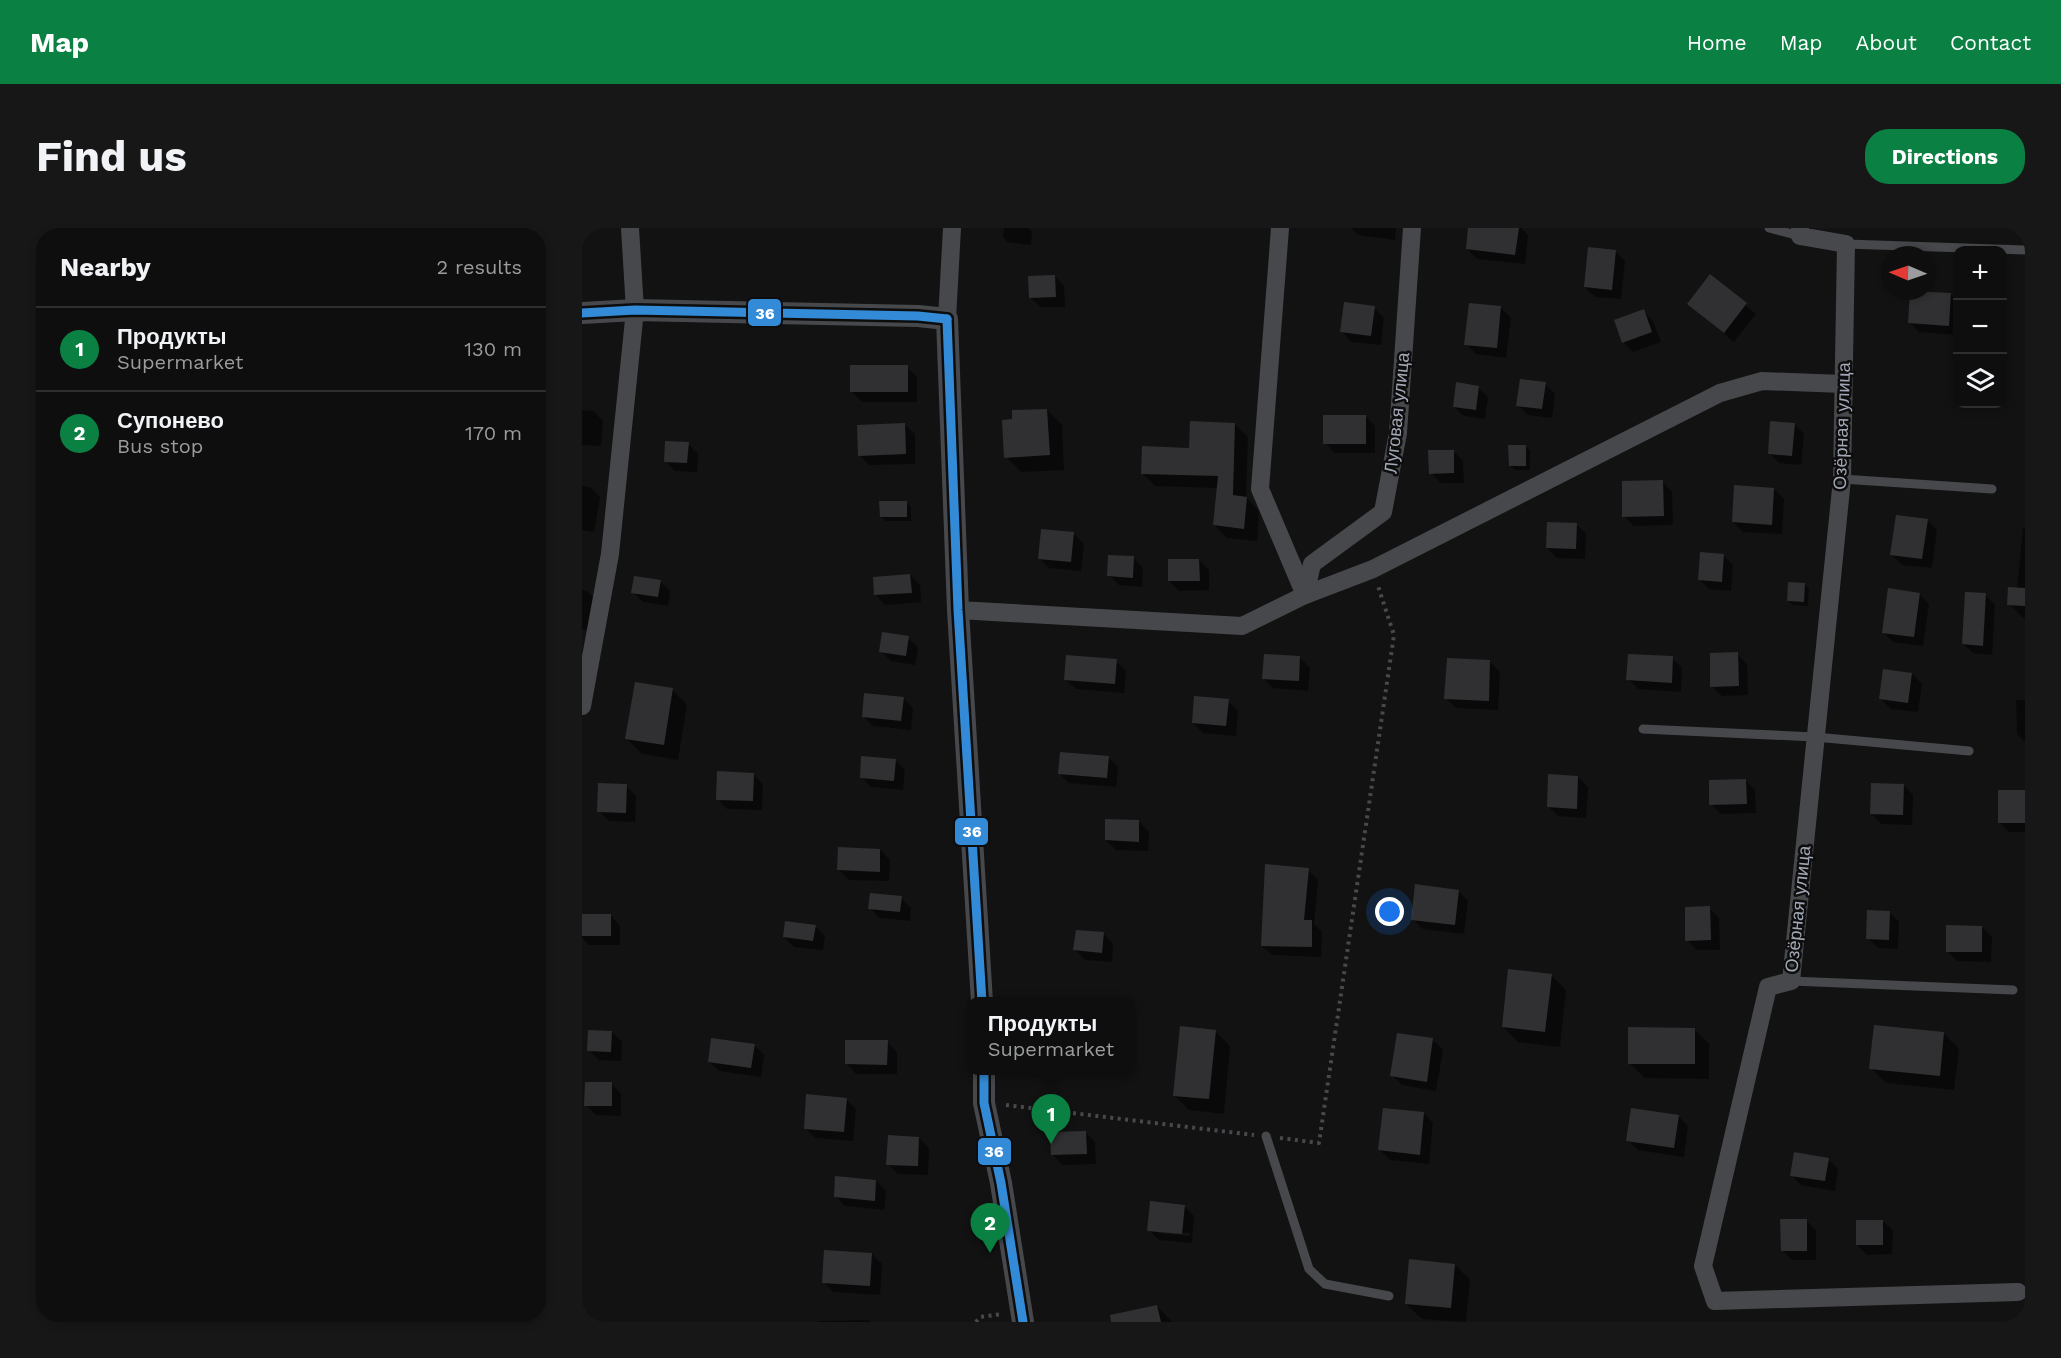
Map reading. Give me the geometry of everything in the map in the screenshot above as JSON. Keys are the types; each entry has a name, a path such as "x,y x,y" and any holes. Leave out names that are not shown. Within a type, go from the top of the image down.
{"street":[{"path":"582,706 610,554 635,310 630,228"},
{"path":"952,228 947,319 958,610 982,997"},
{"path":"1280,228 1260,489 1305,595"},
{"name":"Луговая улица","path":"1305,595 1312,564 1383,512 1398,434 1412,228"},
{"path":"1800,232 1846,244"},
{"name":"Озёрная улица","path":"1846,244 1842,479 1791,981 1768,987 1703,1266 1715,1301 2018,1292"},
{"path":"582,313 635,310 918,316 947,319"},
{"path":"958,610 1242,626 1305,595 1373,568 1720,393 1762,381 1843,384"},
{"path":"984,1075 984,1103 1001,1183 1022,1317"}],"lane":[{"path":"1769,228 1800,232"},
{"path":"1846,244 2025,250"},
{"path":"1842,479 1992,489"},
{"path":"1643,729 1815,737 1969,751"},
{"path":"1791,981 2013,990"},
{"path":"1266,1136 1309,1269 1325,1284 1389,1296"}],"path":[{"path":"984,1103 1319,1143 1394,635 1373,568"},
{"path":"976,1322 980,1317 1022,1317"}],"building":[{"path":"1468,228 1519,228 1515,255 1466,249"},
{"path":"1588,247 1616,250 1612,290 1584,287"},
{"path":"1710,274 1747,303 1724,333 1687,304"},
{"path":"1055,275 1056,297 1029,298 1028,276"},
{"path":"1935,292 1951,293 1949,326 1908,323 1909,300 1935,300"},
{"path":"1344,302 1375,306 1371,336 1340,332"},
{"path":"1469,303 1501,306 1497,348 1464,345"},
{"path":"1644,309 1652,332 1622,343 1614,320"},
{"path":"850,365 908,365 908,392 850,392"},
{"path":"1520,379 1546,382 1542,409 1516,406"},
{"path":"1456,382 1479,386 1476,410 1453,407"},
{"path":"1047,409 1050,455 1004,458 1002,420 1012,419 1012,410"},
{"path":"1323,415 1366,415 1366,444 1323,444"},
{"path":"1190,421 1235,423 1233,495 1247,497 1244,529 1213,525 1218,476 1141,474 1142,446 1189,448"},
{"path":"1770,421 1795,423 1792,456 1768,454"},
{"path":"905,423 906,454 858,456 857,425"},
{"path":"665,441 689,442 687,463 664,462"},
{"path":"1508,445 1526,445 1526,466 1509,466"},
{"path":"1428,450 1454,450 1454,473 1429,474"},
{"path":"1663,480 1664,516 1622,517 1622,481"},
{"path":"1734,485 1774,488 1772,525 1732,522"},
{"path":"879,501 907,501 907,517 880,517"},
{"path":"1896,515 1928,519 1922,559 1890,555"},
{"path":"1547,522 1577,523 1576,549 1546,548"},
{"path":"1041,529 1074,532 1071,562 1038,559"},
{"path":"1700,552 1724,554 1722,582 1698,580"},
{"path":"1108,555 1134,556 1133,578 1107,576"},
{"path":"1168,559 1199,559 1200,581 1168,581"},
{"path":"910,574 912,593 874,595 873,577"},
{"path":"634,576 661,580 658,597 631,593"},
{"path":"1788,582 1805,583 1804,602 1787,601"},
{"path":"2008,587 2025,588 2025,606 2007,605"},
{"path":"1888,588 1920,593 1914,637 1882,633"},
{"path":"1965,592 1986,593 1983,646 1962,644"},
{"path":"882,632 909,636 906,656 879,652"},
{"path":"1738,652 1739,686 1710,687 1710,653"},
{"path":"1264,654 1300,656 1299,681 1262,679"},
{"path":"1628,654 1673,656 1672,683 1626,680"},
{"path":"1066,655 1117,659 1115,684 1064,680"},
{"path":"1447,658 1490,660 1489,701 1444,699"},
{"path":"1883,669 1912,673 1908,703 1879,699"},
{"path":"635,682 673,688 664,745 625,739"},
{"path":"864,693 904,697 901,721 862,717"},
{"path":"1194,696 1229,699 1226,726 1192,723"},
{"path":"1060,752 1109,756 1107,778 1058,774"},
{"path":"861,756 896,759 894,781 860,778"},
{"path":"717,771 754,773 753,801 716,800"},
{"path":"1548,774 1578,776 1577,809 1547,807"},
{"path":"1746,779 1747,804 1709,805 1709,780"},
{"path":"598,783 627,784 626,813 597,812"},
{"path":"1871,783 1904,784 1903,815 1870,814"},
{"path":"1998,790 2025,790 2025,823 1998,823"},
{"path":"1105,819 1139,820 1139,842 1105,840"},
{"path":"838,847 880,849 880,872 837,870"},
{"path":"1265,864 1309,868 1304,920 1312,920 1312,947 1261,946"},
{"path":"1415,884 1459,890 1455,925 1411,920"},
{"path":"870,893 902,896 900,912 868,909"},
{"path":"1710,906 1711,940 1685,941 1685,907"},
{"path":"1867,910 1890,911 1889,940 1866,939"},
{"path":"582,914 611,914 611,936 582,936"},
{"path":"785,921 816,925 813,941 783,937"},
{"path":"1946,925 1982,926 1982,952 1946,952"},
{"path":"1076,930 1104,932 1102,953 1073,950"},
{"path":"1508,969 1552,974 1545,1032 1502,1027"},
{"path":"1874,1025 1944,1032 1940,1076 1869,1069"},
{"path":"1180,1026 1216,1030 1209,1099 1173,1096"},
{"path":"1628,1027 1695,1028 1695,1064 1628,1064"},
{"path":"588,1030 612,1031 611,1052 587,1051"},
{"path":"1397,1033 1433,1038 1427,1082 1390,1076"},
{"path":"711,1038 755,1044 751,1068 708,1062"},
{"path":"845,1040 888,1040 887,1065 845,1064"},
{"path":"585,1082 612,1082 612,1106 584,1106"},
{"path":"806,1094 847,1098 844,1132 804,1129"},
{"path":"1383,1108 1424,1112 1420,1155 1378,1150"},
{"path":"1631,1108 1679,1115 1674,1148 1626,1141"},
{"path":"1086,1131 1087,1154 1051,1155 1050,1132"},
{"path":"888,1135 919,1137 918,1166 886,1165"},
{"path":"1794,1152 1829,1158 1825,1181 1790,1176"},
{"path":"835,1176 876,1180 875,1201 834,1197"},
{"path":"1150,1201 1185,1205 1182,1234 1147,1231"},
{"path":"1780,1219 1807,1219 1807,1251 1781,1251"},
{"path":"1856,1220 1883,1220 1883,1245 1856,1245"},
{"path":"824,1250 872,1253 870,1286 822,1283"},
{"path":"1409,1259 1455,1264 1451,1308 1405,1304"},
{"path":"1157,1305 1161,1322 1111,1322 1110,1315"}],"transit line":[{"name":"36","path":"582,313 635,310 918,316 947,319"},
{"name":"36","path":"947,319 958,610 982,997"},
{"name":"36","path":"984,1075 984,1103 1001,1183 1023,1322"}],"place":[{"name":"Продукты","path":"1051,1144"},
{"name":"Супонево","path":"990,1253"}]}
